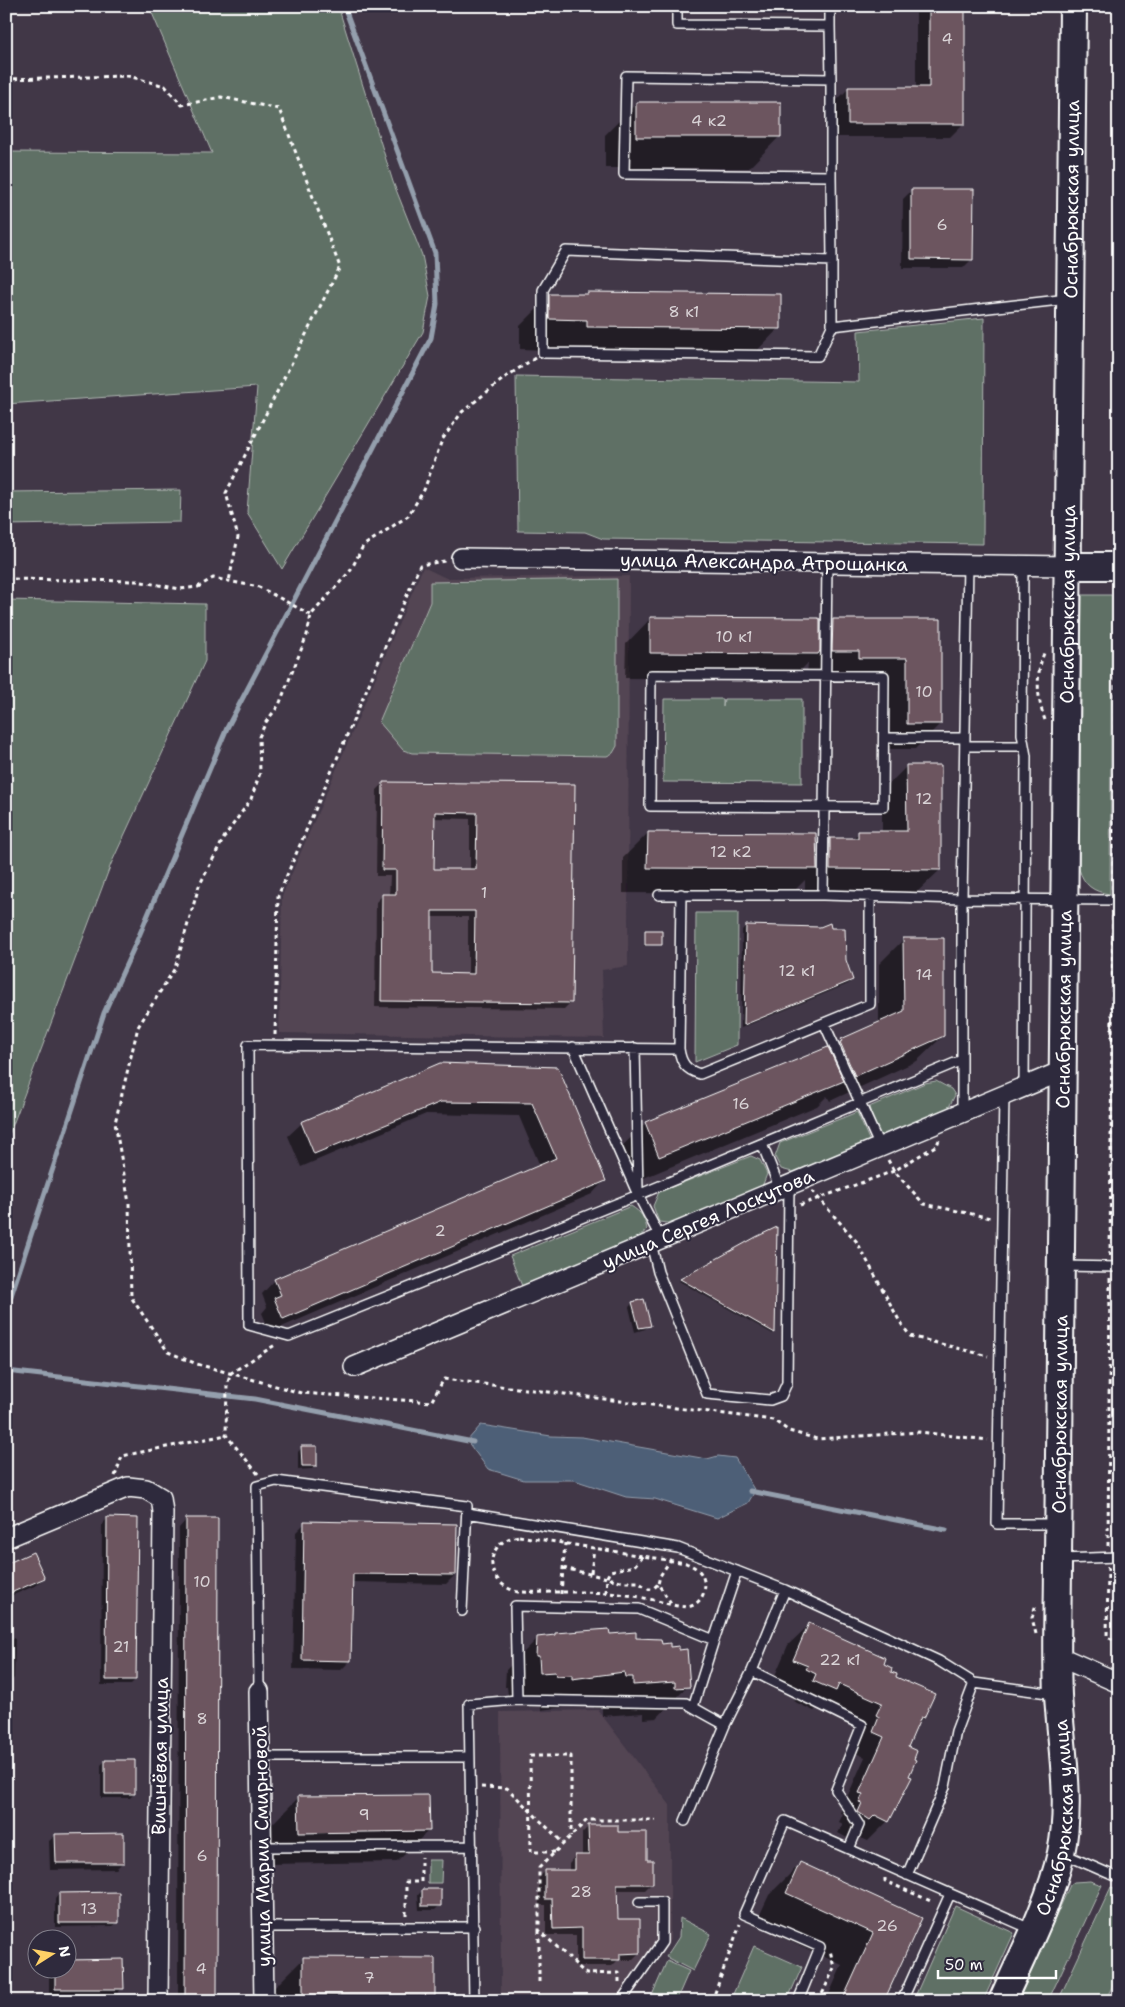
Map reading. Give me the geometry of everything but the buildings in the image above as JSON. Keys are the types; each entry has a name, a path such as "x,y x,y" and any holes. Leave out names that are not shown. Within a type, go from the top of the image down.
{"street":[{"name":"Оснабрюкская улица","path":"1002,2001 1034,1931 1061,1853 1066,1817 1058,1694 1058,1524 1073,6"},
{"name":"улица Александра Атрощанка","path":"460,558 1068,566"},
{"path":"1068,566 1117,566"},
{"name":"улица Сергея Лоскутова","path":"354,1367 1062,1071"},
{"name":"Вишнёвая улица","path":"116,1492 128,1487 146,1489 161,1498 163,1512 158,2001"},
{"path":"6,1538 116,1492"},
{"path":"1058,1656 1119,1683"},
{"name":"улица Марии Смирновой","path":"260,1691 264,2001"}],"lane":[{"path":"677,6 677,25 830,26"},
{"path":"830,6 831,79 831,176 832,262 832,326 818,356 543,353 543,290 566,251 832,262"},
{"path":"831,79 626,76 624,174 831,176"},
{"path":"832,326 1071,299"},
{"path":"823,894 827,563"},
{"path":"955,1116 962,1060 962,899 968,564"},
{"path":"1022,565 1024,1087"},
{"path":"651,675 884,676 884,738 883,806 650,806 651,675"},
{"path":"884,738 1024,746"},
{"path":"681,894 680,1059 690,1072 700,1074 870,1004 870,896"},
{"path":"659,895 823,894 962,899 1116,900"},
{"path":"824,1023 880,1147"},
{"path":"679,1049 248,1045 249,1325 289,1336 638,1195 962,1060"},
{"path":"573,1048 638,1195 656,1241 658,1272 707,1394 770,1400 781,1396 787,1383 790,1185 762,1144"},
{"path":"635,1048 638,1195"},
{"path":"1004,1096 997,1524 1058,1524"},
{"path":"1061,1266 1114,1267"},
{"path":"260,1691 257,1486 276,1481 467,1506 462,1611"},
{"path":"467,1513 678,1548 785,1590 940,1661 974,1683 1058,1694"},
{"path":"1058,1559 1119,1557"},
{"path":"693,1707 736,1571"},
{"path":"685,1821 725,1725 752,1671 785,1590"},
{"path":"518,1700 515,1606 639,1609 714,1640"},
{"path":"752,1671 862,1725 836,1790 859,1825 849,1849"},
{"path":"906,1875 945,1787 956,1731 974,1683"},
{"path":"474,2001 469,1704 518,1700 686,1703 725,1725"},
{"path":"261,1757 470,1758"},
{"path":"798,2001 820,1947 744,1914 785,1821 1034,1931"},
{"path":"262,1847 472,1846"},
{"path":"1061,1853 1119,1878"},
{"path":"902,2001 950,1894"},
{"path":"620,1996 662,1942 662,1902 639,1902"},
{"path":"263,1927 474,1927"}],"path":[{"path":"6,80 128,76 165,86 182,105 221,97 279,109 340,267 226,492 238,537 229,581"},
{"path":"1119,259 1114,1267 1107,1636 1119,1642"},
{"path":"543,353 507,376 462,412 442,440 424,490 408,516 363,546 351,570 311,615 307,635 279,705 266,722 259,737 260,773 251,799 225,836 200,886 175,968 138,1027 115,1123 129,1203 131,1297 168,1352 197,1364 301,1393 431,1402 444,1379 773,1420 789,1431 817,1440 919,1432 998,1442"},
{"path":"275,1045 278,896 420,565 460,558"},
{"path":"6,579 138,581 180,589 198,586 213,578 259,587 311,615"},
{"path":"789,1209 894,1171 937,1145 955,1116"},
{"path":"880,1147 894,1171 924,1204 1002,1221"},
{"path":"790,1185 818,1197 857,1242 900,1322 910,1336 979,1354 1000,1357"},
{"path":"265,1484 226,1434 227,1385 231,1373 289,1336"},
{"path":"116,1492 115,1472 122,1456 226,1434"},
{"path":"560,1607 567,1530"},
{"path":"519,1536 594,1548 670,1560 696,1567 703,1575 706,1586 702,1597 692,1606 671,1604 629,1594 518,1592 506,1589 498,1582 492,1571 492,1558 498,1545 507,1538 519,1536"},
{"path":"591,1573 594,1548"},
{"path":"563,1568 625,1582 638,1582 648,1589 653,1589 658,1584 660,1576 678,1548"},
{"path":"606,1594 607,1577 610,1571 634,1566 643,1556"},
{"path":"658,1584 671,1604 675,1615 674,1623"},
{"path":"556,1852 531,1852 530,1756 571,1756 571,1836"},
{"path":"471,1787 507,1788 564,1844"},
{"path":"539,1986 539,1868 587,1820 656,1820"},
{"path":"406,1927 406,1882 421,1882 421,1857 436,1856 436,1846"},
{"path":"885,1873 885,1881 937,1904"},
{"path":"712,2001 744,1914"},
{"path":"539,1930 586,1974 619,1972 620,1996"},
{"path":"819,2001 834,1968 833,1956 827,1944"}],"shaded area":[{"path":"423,567 446,578 629,576 628,966 602,970 604,1038 279,1033 282,896"},
{"path":"598,1710 670,1805 670,1940 628,2001 501,2001 500,1712"}],"green space":[{"path":"149,6 338,6 393,182 422,255 430,296 423,332 282,569 247,512 257,387 6,404 6,152 212,153"},
{"path":"984,318 983,544 603,539 585,532 518,531 516,376 859,382 858,331"},
{"path":"181,490 180,522 6,525 6,492"},
{"path":"617,579 617,746 613,753 607,756 412,753 403,750 379,722 430,602 430,582"},
{"path":"1082,595 1112,595 1110,894 1099,892 1090,887 1079,869"},
{"path":"6,600 205,604 205,661 111,864 6,1143"},
{"path":"664,699 723,699 723,707 724,699 802,699 802,783 663,782"},
{"path":"696,913 738,913 737,1045 695,1062"},
{"path":"936,1081 951,1089 955,1095 948,1109 881,1138 869,1107 925,1083"},
{"path":"857,1112 870,1142 796,1173 781,1169 775,1157 780,1143"},
{"path":"751,1156 760,1160 767,1174 762,1187 675,1224 659,1222 653,1206 659,1192"},
{"path":"631,1206 642,1216 647,1229 639,1238 522,1286 510,1256"},
{"path":"428,1860 442,1860 441,1883 428,1883"},
{"path":"1090,1881 1102,1885 1048,2001 1018,2001 1070,1885 1074,1882"},
{"path":"1111,1887 1119,1890 1119,1973 1105,2001 1058,2001"},
{"path":"955,1906 1014,1933 983,2001 913,2001"},
{"path":"680,1918 711,1934 693,1971 666,1957 679,1937"},
{"path":"754,1946 802,1967 787,2001 730,2001"},
{"path":"667,1961 689,1971 676,2001 671,2001 653,1993"}],"water":[{"path":"481,1425 551,1436 582,1437 707,1459 718,1456 735,1458 755,1491 748,1503 717,1518 655,1499 626,1497 574,1480 524,1480 488,1469 467,1441"}],"waterway":[{"path":"6,1311 104,1013 136,943 227,728 431,338 437,304 435,253 344,6"},
{"path":"6,1371 255,1399 473,1442"},
{"path":"750,1491 946,1530"}]}
